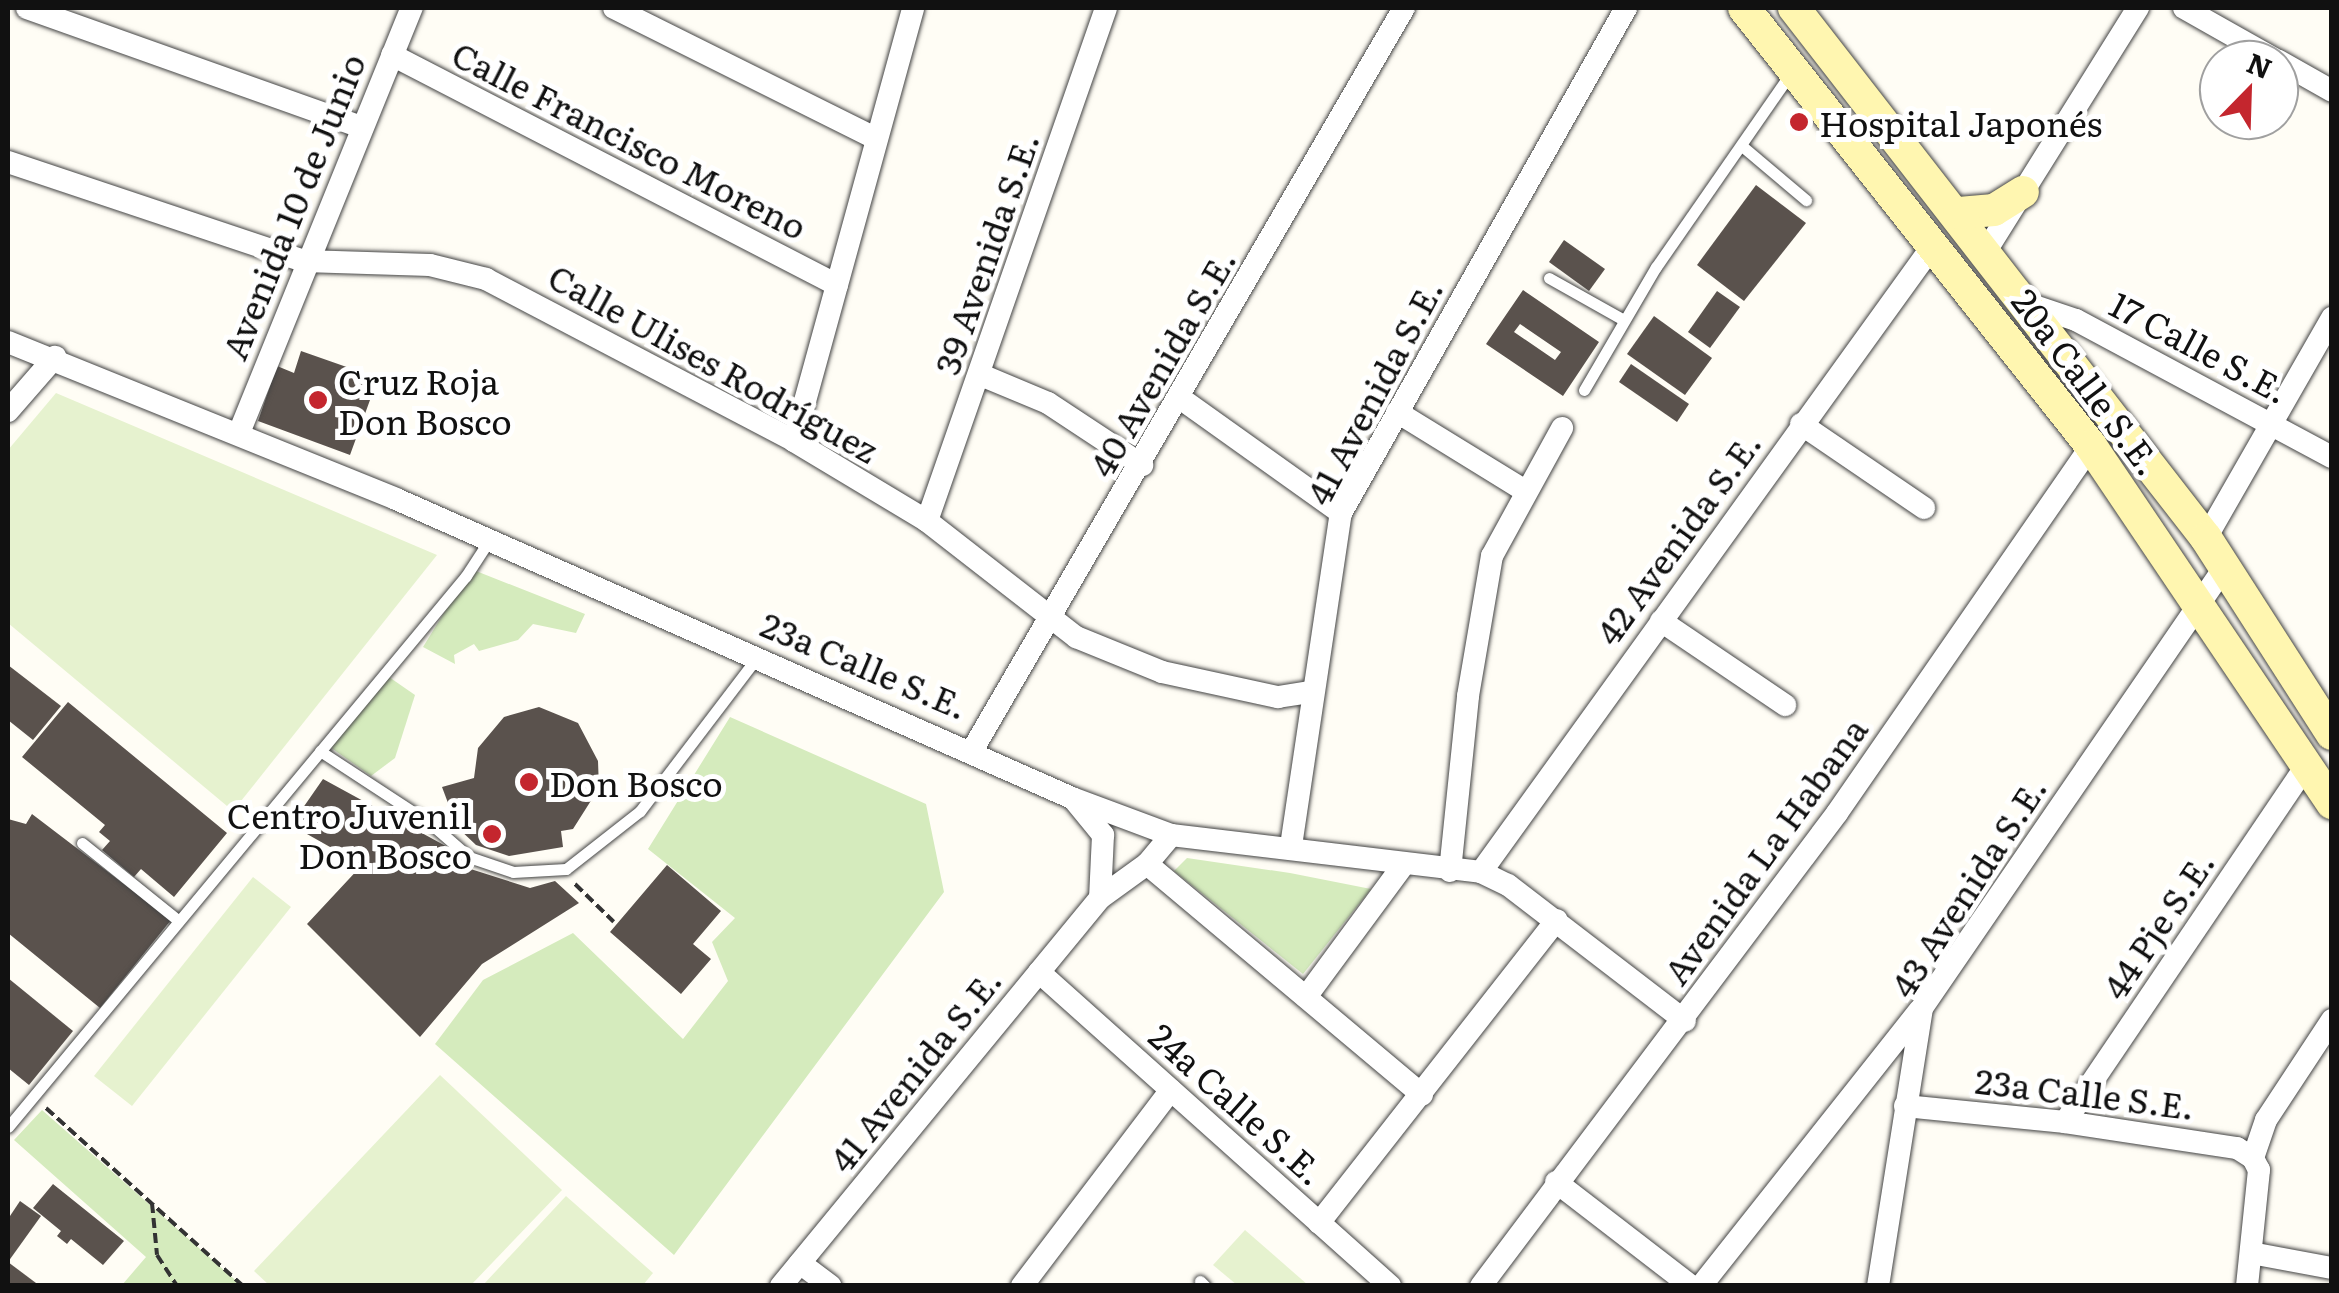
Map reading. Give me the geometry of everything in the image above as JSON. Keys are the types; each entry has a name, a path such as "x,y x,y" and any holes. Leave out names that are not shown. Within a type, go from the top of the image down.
{"street":[{"path":"27,8 362,128"},
{"name":"Avenida 10 de Junio","path":"239,432 304,261 412,8"},
{"path":"614,8 873,137"},
{"path":"794,441 873,137 914,8"},
{"name":"39 Avenida S.E.","path":"927,521 1106,8"},
{"name":"40 Avenida S.E.","path":"973,749 1054,618 1404,8"},
{"name":"41 Avenida S.E.","path":"1291,846 1340,513 1626,8"},
{"name":"20a Calle S.E.","path":"1794,8 2031,306 2206,538 2332,734"},
{"path":"1986,251 2138,8"},
{"path":"2184,8 2241,40"},
{"name":"20a Calle S.E.","path":"1759,13 1794,68 2091,446 2332,803"},
{"name":"Calle Francisco Moreno","path":"392,56 836,285"},
{"path":"2299,73 2332,91"},
{"name":"Calle Ulises Rodríguez","path":"8,162 304,261 430,265 486,279 794,441 927,521 1076,637 1162,672 1278,697 1312,692"},
{"path":"1959,214 1994,210 2023,192"},
{"name":"42 Avenida S.E.","path":"1480,872 1934,244"},
{"name":"17 Calle S.E.","path":"2031,306 2076,320 2332,458"},
{"path":"2206,538 2332,318"},
{"name":"23a Calle S.E.","path":"8,342 239,432 973,749 1072,798 1171,835 1291,846 1402,868 1480,872 1557,920 1685,1021"},
{"path":"8,411 54,357"},
{"path":"981,375 1048,403 1142,465"},
{"path":"1180,398 1340,513"},
{"path":"1397,412 1524,490"},
{"path":"1801,424 1924,508"},
{"path":"1450,870 1468,696 1492,556 1524,490 1562,428"},
{"name":"Avenida La Habana","path":"1481,1286 1556,1182 1685,1021 2091,446"},
{"name":"43 Avenida S.E.","path":"1878,1286 1922,1008 2224,568"},
{"path":"1660,620 1785,705"},
{"name":"44 Pje S.E.","path":"2064,1122 2307,766"},
{"path":"1072,798 1102,835 1100,898"},
{"name":"41 Avenida S.E.","path":"782,1286 1100,898 1146,864 1171,835"},
{"path":"1146,864 1422,1094"},
{"path":"1306,997 1402,868"},
{"path":"1320,1223 1557,920"},
{"name":"24a Calle S.E.","path":"1039,972 1390,1286"},
{"path":"1701,1286 1922,1008"},
{"path":"2247,1286 2259,1170 2253,1158 2266,1120 2332,1020"},
{"path":"1022,1286 1171,1090"},
{"name":"23a Calle S.E.","path":"1906,1106 2064,1122 2237,1148 2253,1158"},
{"path":"1556,1182 1691,1286"},
{"path":"2251,1252 2332,1268"},
{"path":"800,1263 830,1286"}],"lane":[{"path":"1584,390 1622,320 1794,68"},
{"path":"1742,146 1806,200"},
{"path":"1549,278 1622,320"},
{"path":"8,1127 490,539"},
{"path":"320,751 430,823 469,857 513,872 566,869 640,812 758,656"},
{"path":"82,843 178,921"}],"path":[{"path":"566,869 582,896 614,922"},
{"path":"33,1096 243,1286"},
{"path":"152,1203 157,1254 177,1286"}],"green space":[{"path":"56,393 437,555 233,811 8,623 8,450"},
{"path":"471,569 585,614 576,633 533,624 518,640 479,651 474,644 454,655 455,664 423,647"},
{"path":"389,677 415,695 395,758 371,776 330,747"},
{"path":"730,717 926,804 944,892 674,1255 435,1044 483,980 573,933 683,1039 728,981 712,942 735,918 648,849"},
{"path":"1187,858 1371,889 1303,974 1174,871"},
{"path":"253,877 291,907 132,1106 94,1076"},
{"path":"440,1075 562,1190 471,1285 269,1285 254,1271"},
{"path":"42,1110 241,1285 122,1285 146,1257 14,1140"},
{"path":"566,1196 653,1273 643,1285 483,1285"},
{"path":"1245,1230 1308,1285 1237,1285 1213,1265"}],"building":[{"path":"1756,185 1806,223 1744,301 1697,265"},
{"path":"1564,240 1605,269 1589,291 1549,262"},
{"path":"1523,290 1599,342 1563,396 1486,344","holes":["1520,324 1561,352 1555,360 1514,332"]},
{"path":"1717,291 1740,307 1710,348 1688,332"},
{"path":"1654,316 1712,358 1685,395 1627,354"},
{"name":"Cruz Roja Don Bosco","path":"301,351 378,378 350,455 258,421 277,366 294,373"},
{"path":"1631,364 1689,404 1677,422 1619,382"},
{"path":"8,665 61,706 33,740 8,720"},
{"path":"68,702 227,833 174,897 141,869 134,877 102,850 110,841 99,832 105,825 22,757"},
{"name":"Don Bosco","path":"539,707 578,723 598,761 599,788 573,829 561,831 563,847 509,856 476,845 457,827 442,787 474,778 478,748 504,717"},
{"path":"323,779 464,856 458,865 530,888 555,881 579,903 482,964 420,1037 307,924 362,865 291,825"},
{"path":"32,814 171,920 100,1008 8,933 8,819 26,824"},
{"path":"667,865 721,911 693,944 711,959 681,994 610,932"},
{"path":"8,978 73,1031 29,1085 8,1068"},
{"path":"53,1184 124,1241 103,1265 71,1239 67,1244 57,1236 61,1231 33,1208"},
{"path":"20,1201 41,1216 8,1262 8,1219"},
{"path":"8,1262 40,1286 8,1286"}],"place":[{"name":"Hospital Japonés","path":"1799,122"},
{"name":"Cruz Roja Don Bosco","path":"318,400"},
{"name":"Don Bosco","path":"529,782"},
{"name":"Centro Juvenil Don Bosco","path":"492,834"}]}
